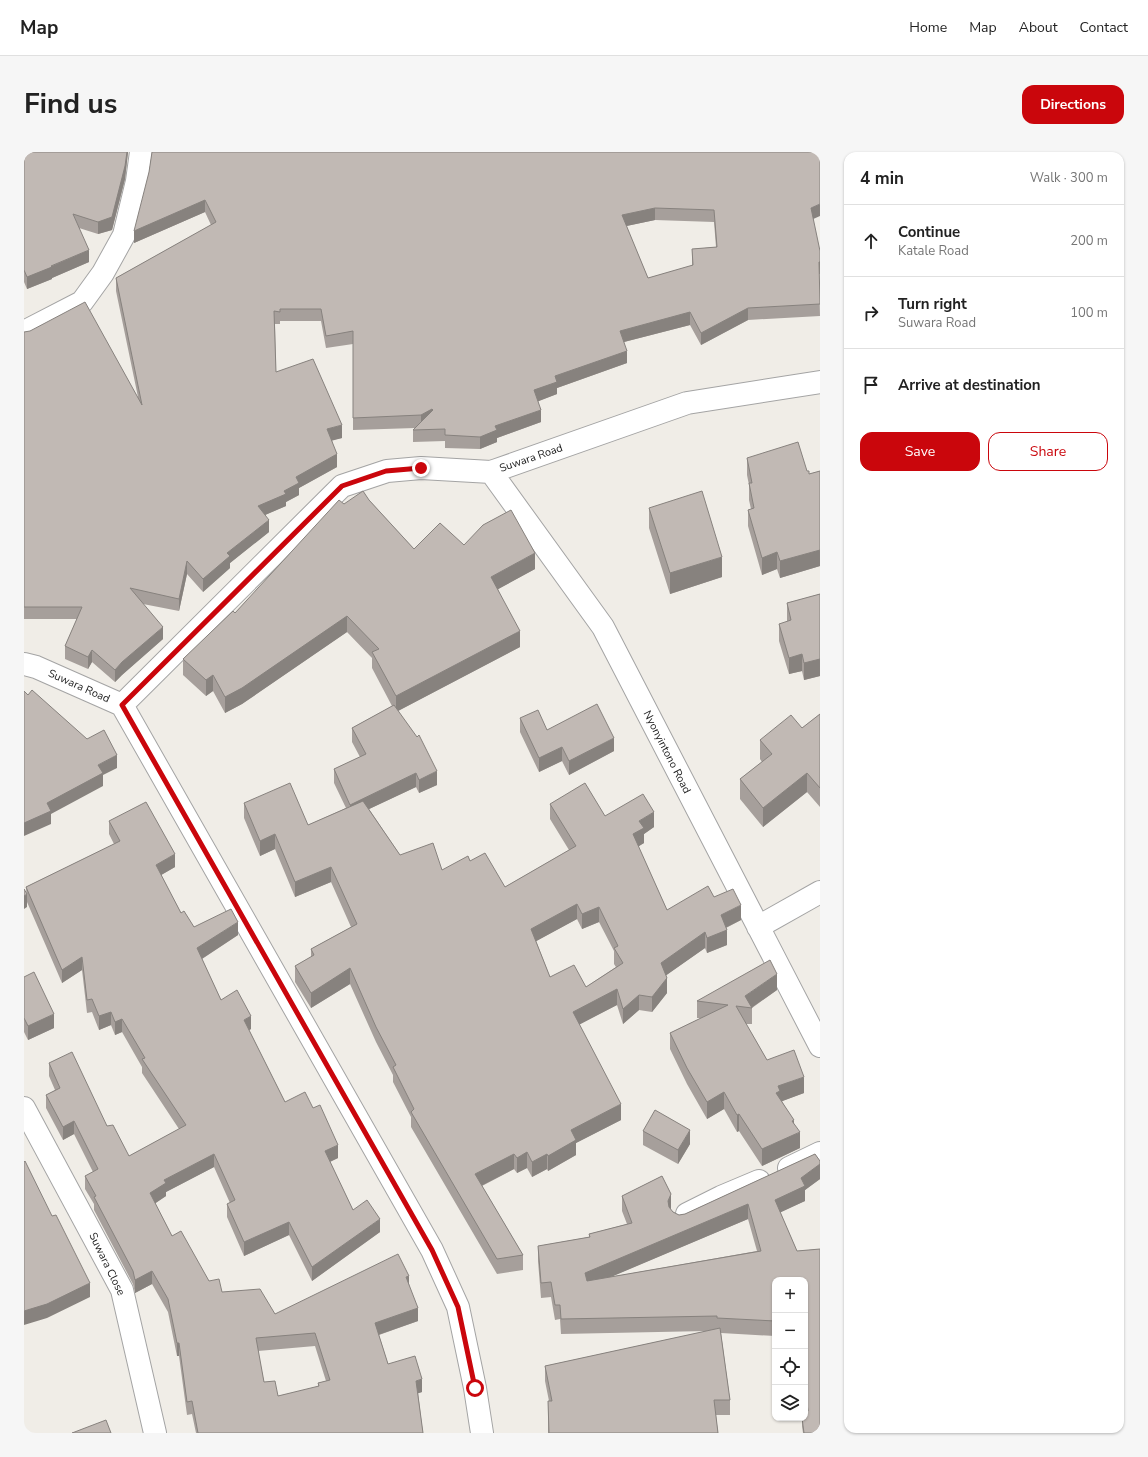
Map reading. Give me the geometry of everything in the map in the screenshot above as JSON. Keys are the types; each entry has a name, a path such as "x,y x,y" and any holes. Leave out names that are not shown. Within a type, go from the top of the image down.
{"street":[{"path":"24,332 82,302 103,273 124,235 137,182 141,152"},
{"name":"Suwara Road","path":"24,664 36,667 122,705 342,486 386,471 421,468 491,472 687,403 820,382"},
{"name":"Nyonyintono Road","path":"491,472 603,627 820,1046"},
{"path":"122,705 432,1250 458,1307 475,1388 482,1433"},
{"path":"758,927 820,892"},
{"name":"Suwara Close","path":"24,1108 122,1290 155,1433"},
{"path":"680,1217 820,1153"}],"building":[{"path":"24,152 127,152 112,217 98,222 73,214 89,250 27,277 24,270"},
{"path":"152,152 820,152 820,204 811,208 820,251 820,304 748,308 701,333 690,312 620,331 627,351 555,376 557,382 534,390 541,410 495,426 497,430 480,437 445,435 445,429 413,430 433,410 432,409 421,415 353,418 353,331 326,336 321,309 280,309 280,312 274,311 276,372 313,359 342,425 327,429 337,454 296,477 299,483 284,491 286,494 258,506 269,520 227,553 230,556 203,579 187,561 179,599 130,588 163,627 122,662 115,670 92,650 88,657 65,646 82,607 24,607 24,332 30,331 85,302 142,405 116,278 216,222 205,200 134,231 149,172","holes":["655,208 714,210 717,247 692,249 693,265 648,278 622,215"]},
{"path":"798,442 809,474 820,471 820,550 780,561 777,552 762,558 748,510 754,508 749,483 752,483 747,458"},
{"path":"363,491 369,500 414,549 440,523 464,545 483,525 511,510 535,553 491,577 520,631 396,696 372,652 379,649 347,616 242,688 225,697 213,675 206,680 183,659 233,611 235,613 339,500 344,504"},
{"path":"702,491 722,557 670,573 649,508"},
{"path":"820,594 820,659 804,663 802,654 789,658 779,624 791,620 787,603"},
{"path":"32,690 87,739 104,730 117,755 98,765 103,773 47,803 51,811 24,823 24,691 28,695"},
{"path":"597,704 614,738 569,761 562,747 539,758 520,718 538,710 547,730"},
{"path":"394,705 417,737 419,735 437,771 419,780 416,773 350,805 334,769 366,754 352,728"},
{"path":"820,714 820,788 807,773 763,808 740,779 772,754 760,740 791,715 802,728"},
{"path":"290,783 308,825 363,801 400,855 433,843 442,870 468,856 470,861 485,853 505,887 576,846 550,804 585,783 605,816 643,794 654,812 639,821 644,828 633,834 667,910 708,886 714,897 733,889 741,905 721,915 727,930 707,938 705,932 661,963 667,978 652,997 639,995 623,1009 617,989 573,1012 621,1104 571,1130 576,1140 548,1156 547,1154 532,1162 527,1152 517,1158 514,1154 475,1174 523,1255 497,1259 411,1112 414,1109 393,1067 396,1065 376,1027 350,968 311,993 295,966 314,955 311,949 357,924 331,867 295,882 275,834 260,841 244,803","holes":["577,904 582,914 599,907 618,946 614,948 623,963 586,987 574,965 550,977 531,929"]},
{"path":"146,802 175,854 156,865 181,913 184,911 194,927 231,909 238,922 197,948 221,1000 237,990 251,1016 244,1020 285,1102 305,1092 313,1108 320,1105 338,1145 325,1151 353,1210 367,1200 380,1219 312,1267 289,1222 244,1242 227,1204 235,1200 214,1154 164,1180 166,1183 150,1193 172,1236 181,1231 209,1281 219,1279 222,1292 260,1289 275,1314 398,1254 409,1276 406,1277 418,1308 375,1323 388,1364 415,1356 422,1379 416,1381 423,1433 198,1433 192,1401 187,1402 179,1343 177,1343 168,1299 152,1271 135,1280 133,1271 94,1197 96,1196 85,1176 98,1169 74,1121 63,1127 46,1095 60,1088 49,1063 72,1052 107,1126 113,1125 129,1156 186,1125 142,1059 145,1058 122,1019 115,1022 111,1012 99,1016 92,999 87,1000 82,957 62,970 26,887 120,841 109,821","holes":["315,1333 330,1380 318,1383 319,1386 278,1396 275,1381 264,1382 256,1338"]},
{"path":"24,889 27,894 24,896"},
{"path":"770,960 777,974 745,996 752,1008 736,1006 767,1060 794,1050 804,1077 778,1086 780,1091 776,1093 800,1132 762,1149 739,1114 737,1115 724,1092 707,1102 687,1068 670,1033 728,1005 697,1001"},
{"path":"34,972 54,1014 28,1026 24,1018 24,977"},
{"path":"655,1110 690,1130 678,1150 643,1131"},
{"path":"815,1154 820,1161 820,1164 801,1178 805,1186 775,1200 797,1251 820,1249 820,1433 804,1433 802,1421 808,1421 808,1277 772,1277 772,1321 717,1318 717,1316 561,1319 560,1305 555,1305 551,1282 541,1283 538,1246 590,1237 589,1234 632,1223 622,1196 662,1176 671,1194 668,1201 669,1207 673,1212 679,1215 685,1214","holes":["748,1204 761,1251 587,1281 585,1273"]},
{"path":"25,1161 52,1216 56,1215 90,1283 47,1304 24,1311 24,1162"},
{"path":"720,1328 730,1400 714,1400 718,1433 549,1433 548,1401 552,1401 545,1366"},
{"path":"106,1420 111,1433 72,1433"}],"route":[{"path":"421,468 386,471 342,486 122,705 432,1250 458,1307 475,1388"}]}
